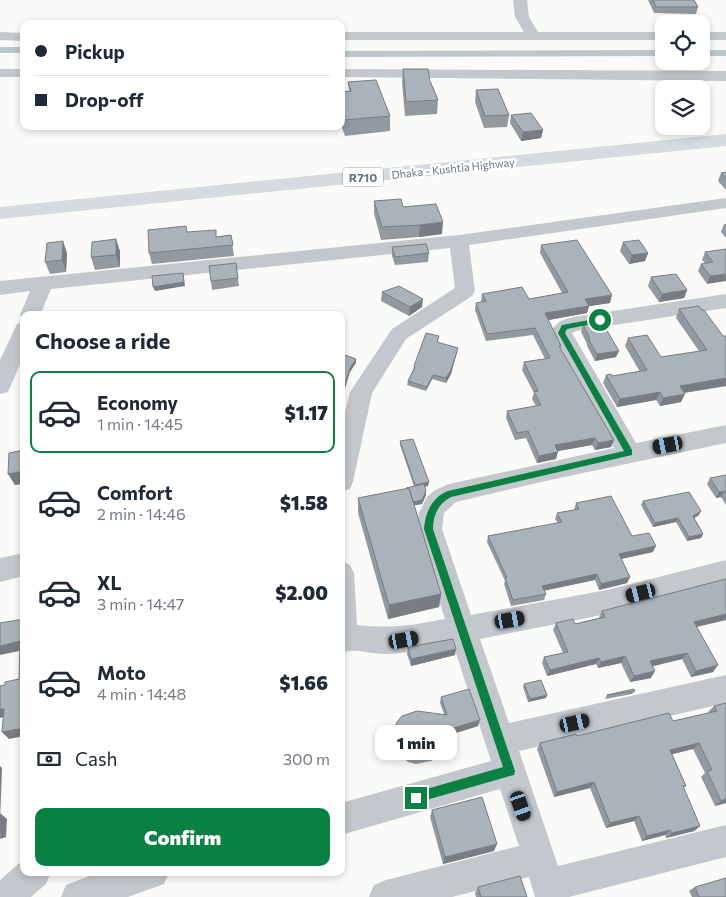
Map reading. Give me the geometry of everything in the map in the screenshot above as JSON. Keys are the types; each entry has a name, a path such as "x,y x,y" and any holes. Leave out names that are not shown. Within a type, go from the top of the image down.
{"main road":[{"name":"Dhaka - Kushtia Highway","path":"0,213 726,140"}],"street":[{"path":"520,0 522,17 534,36"},
{"path":"0,36 20,37"},
{"path":"345,36 655,36"},
{"path":"710,36 726,36"},
{"path":"0,73 20,73"},
{"path":"345,73 726,76"},
{"path":"0,288 459,241 726,203"},
{"path":"345,464 361,392 399,334 465,291 459,241"},
{"path":"32,311 43,284"},
{"path":"629,452 561,333 562,330 564,327 576,324 726,301"},
{"path":"0,386 20,339"},
{"path":"546,880 461,629 429,529 429,517 440,499 448,494 629,452 726,434"},
{"path":"0,570 20,565"},
{"path":"345,637 394,640 461,629 607,602 726,572"},
{"path":"499,740 726,689"},
{"path":"345,818 510,771"},
{"path":"386,897 546,880 726,841"},
{"path":"6,897 30,876"},
{"path":"78,897 140,876"}],"building":[{"path":"653,0 694,0 698,7 656,7"},
{"path":"403,69 428,69 430,81 438,100 406,102"},
{"path":"376,80 390,116 345,120 345,92 351,91 348,82"},
{"path":"498,89 509,115 485,116 476,90"},
{"path":"531,113 543,130 523,132 511,115"},
{"path":"401,199 403,207 436,204 443,222 382,227 374,201"},
{"path":"186,226 187,232 216,230 216,237 231,235 233,245 149,253 148,230"},
{"path":"116,239 116,255 91,257 92,242"},
{"path":"577,240 612,295 585,299 589,306 545,313 561,346 559,346 614,440 598,443 595,438 555,445 558,452 539,456 528,431 517,433 507,411 541,405 534,392 538,391 524,362 550,358 535,328 487,334 476,303 486,301 482,294 522,287 529,299 568,292 541,245"},
{"path":"639,240 648,253 632,255 623,242"},
{"path":"63,241 62,260 45,262 47,243"},
{"path":"426,244 429,253 395,257 392,247"},
{"path":"726,249 726,274 710,276 701,264 713,262 705,252"},
{"path":"236,263 238,278 211,281 209,266"},
{"path":"183,273 184,282 153,287 152,276"},
{"path":"676,274 687,290 662,294 651,277"},
{"path":"399,286 423,299 410,307 382,292"},
{"path":"699,306 723,336 726,336 726,378 680,386 685,394 663,398 660,392 620,399 606,375 611,374 612,376 647,370 628,338 647,335 661,357 707,350 679,309"},
{"path":"600,323 602,327 605,327 619,351 597,354 583,325"},
{"path":"426,333 439,336 437,342 458,348 451,370 446,378 433,375 427,387 408,381 415,367"},
{"path":"345,355 356,359 350,368 345,384"},
{"path":"413,439 429,482 415,485 400,441"},
{"path":"20,451 20,472 8,474 9,453"},
{"path":"726,475 726,494 724,491 719,492 710,478"},
{"path":"424,484 426,491 422,500 413,502 409,488 406,488"},
{"path":"409,488 441,594 389,605 358,498"},
{"path":"689,492 701,511 693,516 703,534 689,537 678,518 655,523 643,501"},
{"path":"611,496 632,536 649,533 656,546 619,554 630,577 601,584 597,574 542,586 546,594 513,600 505,578 507,578 488,536 562,522 557,513 579,509 576,503"},
{"path":"726,579 726,614 694,622 718,665 696,671 687,653 650,661 655,671 634,676 625,656 601,662 599,658 550,670 544,657 568,652 556,623 573,619 575,624 605,617 602,611"},
{"path":"20,620 20,641 0,646 0,623"},
{"path":"453,639 456,649 411,659 408,647"},
{"path":"20,641 20,729 2,732 4,709 0,709 0,686 5,685 5,682 19,679"},
{"path":"541,680 547,695 530,699 524,684"},
{"path":"469,689 480,720 444,731 438,750 432,756 417,759 408,756 397,745 394,730 402,716 417,711 447,715 441,697"},
{"path":"634,689 635,691 607,695"},
{"path":"726,703 726,799 721,801 707,771 712,770 699,743 670,750 686,786 683,786 700,826 672,833 670,830 647,836 639,816 610,823 594,782 557,792 540,743 576,734 577,736 669,713 673,721 717,711 714,706"},
{"path":"482,797 497,844 445,857 432,810"},
{"path":"520,876 527,897 481,897 478,887"},
{"path":"726,878 726,897 699,897 695,887"}],"waterway":[{"path":"0,50 20,50"},
{"path":"345,54 655,53"},
{"path":"710,53 726,53"}],"route":[{"path":"416,798 510,771 429,529 429,517 440,499 448,494 629,452 561,333 564,327 600,320"}]}
